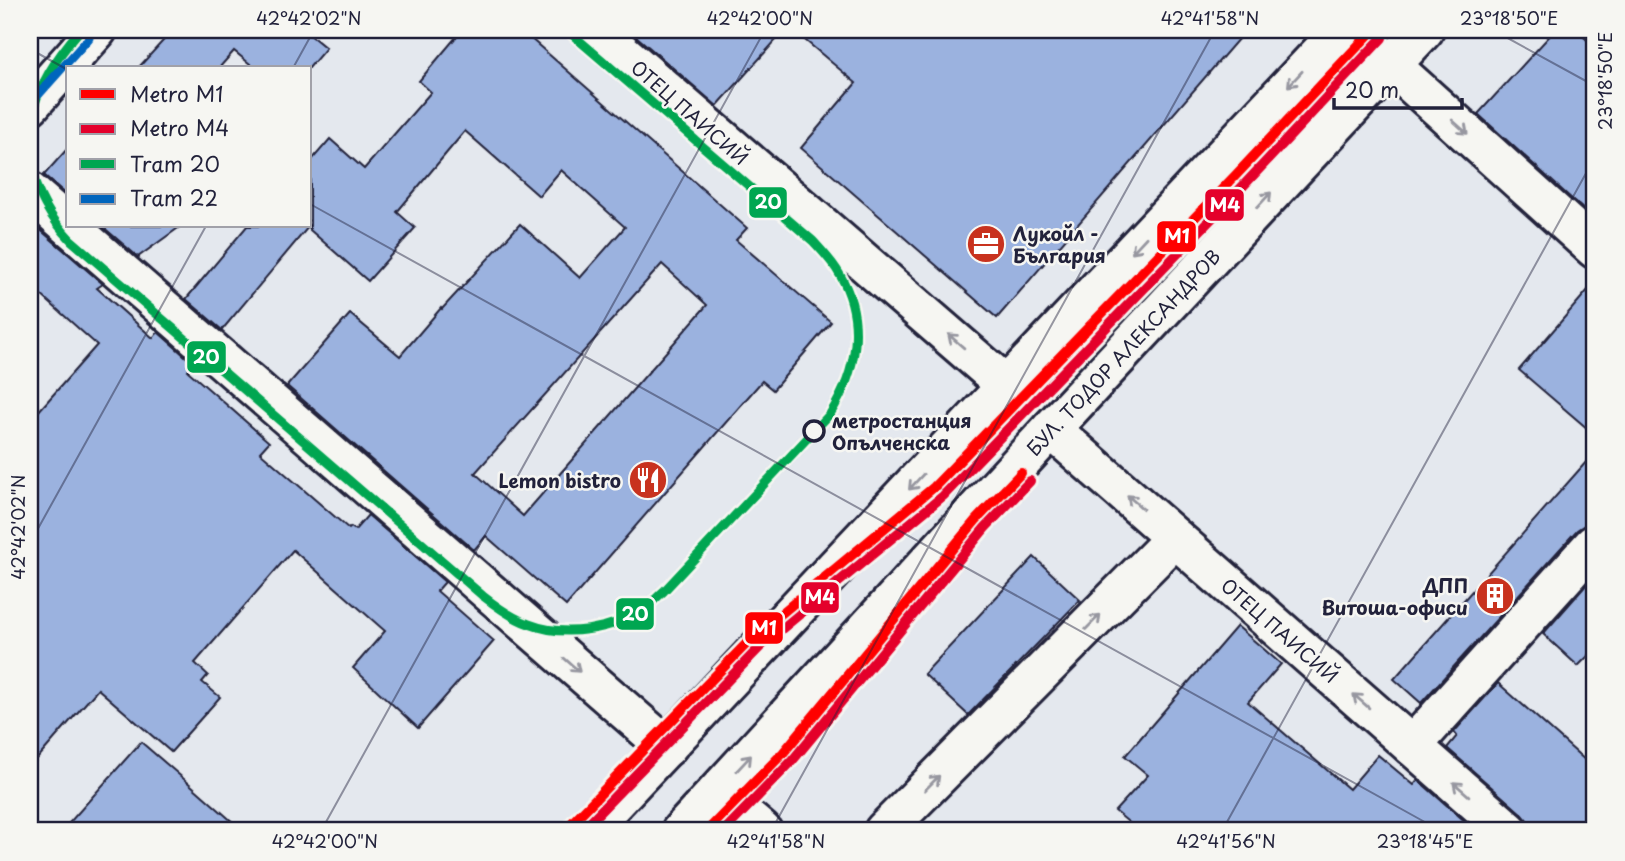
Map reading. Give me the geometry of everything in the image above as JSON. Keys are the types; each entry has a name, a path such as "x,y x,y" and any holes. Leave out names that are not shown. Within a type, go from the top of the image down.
{"street":[{"path":"30,105 97,30"},
{"name":"ОТЕЦ ПАИСИЙ","path":"596,30 1007,386"},
{"path":"587,831 1342,30"},
{"name":"БУЛ. ТОДОР АЛЕКСАНДРОВ","path":"681,831 1051,429 1424,30"},
{"path":"1391,65 1595,249"},
{"path":"30,192 66,223"},
{"path":"71,228 667,747"},
{"name":"ОТЕЦ ПАИСИЙ","path":"1051,429 1509,831"},
{"path":"884,831 1175,538"},
{"path":"1412,746 1593,545"},
{"path":"717,793 762,831"}],"building":[{"path":"173,30 304,30 326,48 311,66 253,66 234,51 221,66 140,66"},
{"path":"462,30 521,30 747,228 736,240 831,322 773,390 762,381 566,606 486,536 474,550 287,386 350,314 400,356 520,224 580,278 625,227 561,170 539,196 465,131 397,212 415,228 368,281 310,230 312,160 330,139 364,169 431,92 419,81","holes":["662,264 707,305 523,516 475,473"]},
{"path":"629,30 785,30 717,106"},
{"name":"Лукойл - България","path":"793,30 1246,30 997,318 801,148 856,83"},
{"path":"1555,30 1576,30 1595,47 1595,220 1478,114"},
{"path":"66,150 66,194 44,175"},
{"path":"30,221 103,284 97,288 153,338 158,332 194,364 188,371 269,442 260,452 349,529 351,527 355,530 368,515 445,582 437,591 494,641 418,728 353,668 385,631 293,550 195,663 208,675 202,682 220,697 171,752 98,689 30,767 30,421 97,345 30,285"},
{"path":"104,228 178,228 138,257"},
{"path":"245,228 307,228 222,330 186,299"},
{"path":"1595,282 1595,435 1519,370"},
{"name":"ДПП Витоша-офиси","path":"1595,452 1595,524 1586,524 1577,530 1421,703 1394,679"},
{"path":"1034,557 1080,600 968,715 924,674"},
{"path":"1595,575 1595,649 1578,666 1543,634"},
{"path":"1237,626 1281,664 1248,702 1349,789 1378,755 1414,785 1418,780 1476,831 1139,831 1115,811 1148,775 1125,756"},
{"path":"1498,683 1595,769 1595,831 1530,831 1529,823 1523,815 1447,748 1457,736 1454,732"},
{"path":"141,742 192,786 243,831 62,831"}],"metro line":[{"name":"M1","path":"564,831 753,637 934,487 1373,30"},
{"name":"M4","path":"581,831 761,646 943,496 1382,38"},
{"name":"M1","path":"707,831 783,753 976,520 1021,473"},
{"name":"M4","path":"724,831 792,761 985,528 1030,481"}],"tram line":[{"name":"20","path":"30,121 49,73 80,30"},
{"name":"20","path":"30,166 45,206 71,240 483,596 517,619 543,628 573,631 603,627 631,616 664,591 830,414 847,381 855,346 855,328 848,292 840,275 813,241 567,30"},
{"name":"22","path":"39,94 89,38"}],"place":[{"name":"Лукойл - България","path":"986,244"},
{"name":"метростанция Опълченска","path":"814,431"},
{"name":"Lemon bistro","path":"648,480"},
{"name":"ДПП Витоша-офиси","path":"1495,596"}]}
